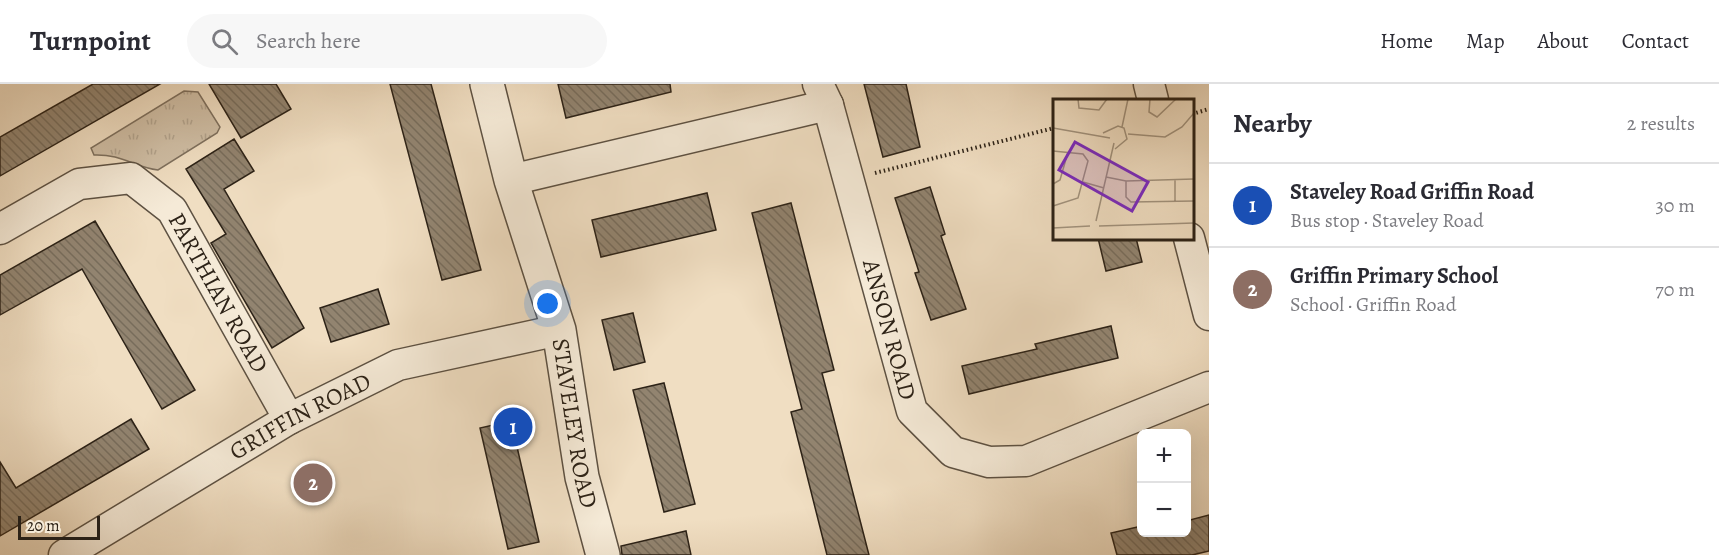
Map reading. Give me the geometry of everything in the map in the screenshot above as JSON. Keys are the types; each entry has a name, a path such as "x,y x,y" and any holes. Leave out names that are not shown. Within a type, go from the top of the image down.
{"street":[{"name":"STAVELEY ROAD","path":"487,84 511,180 559,330 582,477 603,555"},
{"path":"1149,84 1153,99"},
{"name":"ANSON ROAD","path":"511,180 823,95 912,411 953,452 989,462 1026,461 1209,387"},
{"name":"PARTHIAN ROAD","path":"0,229 79,184 131,178 172,210 289,419"},
{"path":"1190,240 1209,315"},
{"name":"GRIFFIN ROAD","path":"64,555 289,419 398,365 559,330"}],"path":[{"path":"1194,113 1209,109"},
{"path":"848,180 1053,128"}],"green space":[{"path":"184,91 198,92 220,127 217,133 158,170 112,156 94,155 91,148"}],"building":[{"path":"93,84 160,84 0,176 0,137"},
{"path":"209,84 276,84 291,109 241,138"},
{"path":"390,84 431,84 481,270 442,280"},
{"path":"558,84 670,84 671,92 566,118"},
{"path":"864,84 906,84 920,147 883,157"},
{"path":"234,139 254,171 224,189 304,328 272,348 211,243 226,234 186,169"},
{"path":"930,187 945,234 941,236 966,309 931,320 915,273 919,272 895,198"},
{"path":"707,193 716,230 601,257 592,220"},
{"path":"791,203 834,370 822,373 869,555 827,555 791,412 802,409 752,213"},
{"path":"95,221 195,390 162,409 82,269 0,315 0,275"},
{"path":"1098,240 1136,240 1142,262 1106,271"},
{"path":"378,289 389,324 331,342 320,308"},
{"path":"633,313 645,362 614,370 602,320"},
{"path":"1111,326 1118,358 969,394 962,366 1037,349 1035,344"},
{"path":"664,383 695,504 664,512 633,390"},
{"path":"131,419 149,449 0,536 0,462 16,488"},
{"path":"511,421 539,542 508,549 480,428"},
{"path":"1209,515 1209,551 1192,555 1117,555 1111,533 1137,527 1137,537 1191,537 1191,520"},
{"path":"686,531 691,555 622,555 621,546"}],"place":[{"name":"Staveley Road Griffin Road","path":"513,427"},
{"name":"Griffin Primary School","path":"313,483"}]}
